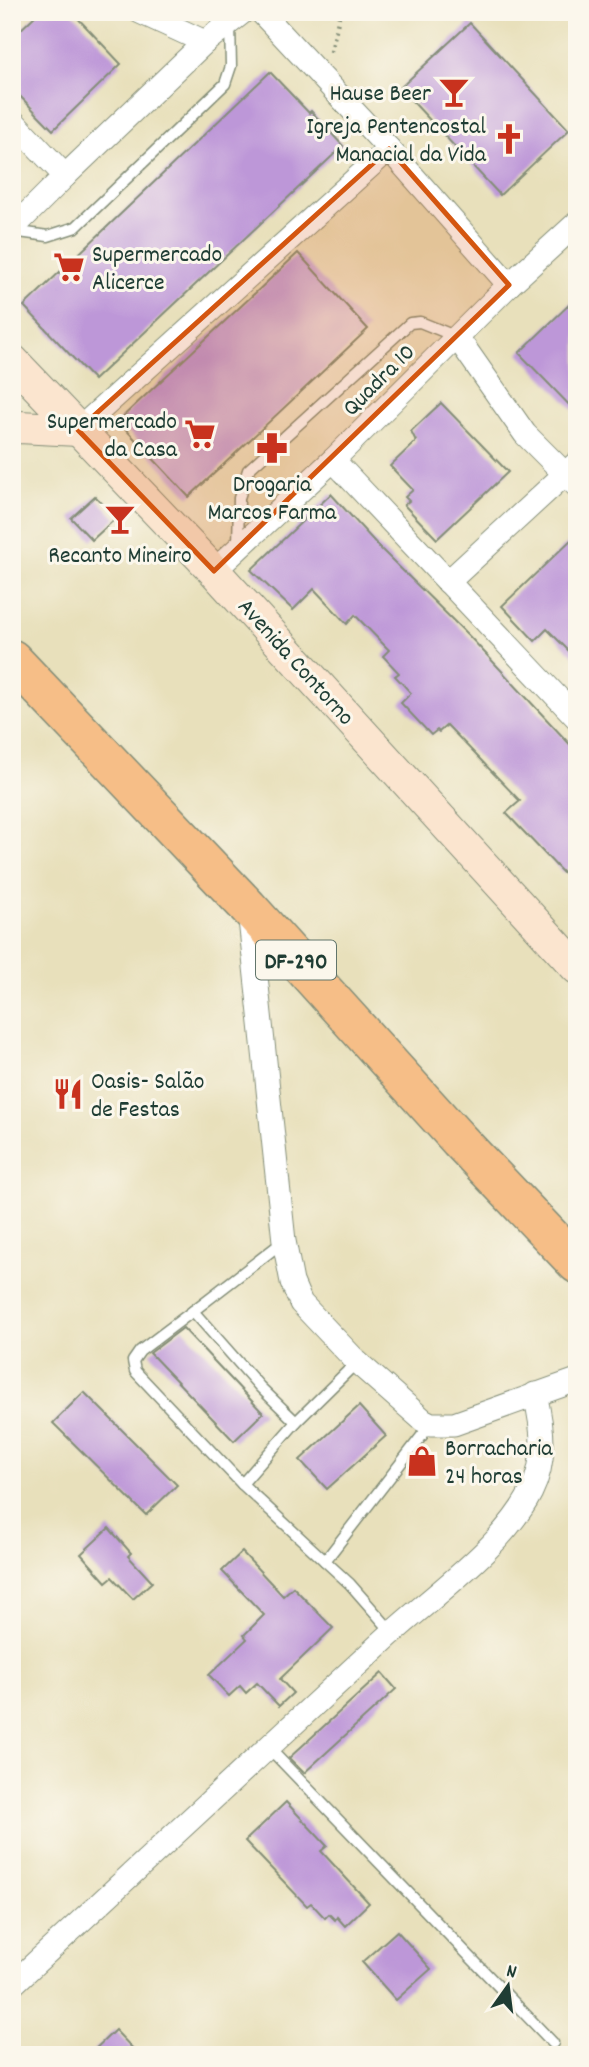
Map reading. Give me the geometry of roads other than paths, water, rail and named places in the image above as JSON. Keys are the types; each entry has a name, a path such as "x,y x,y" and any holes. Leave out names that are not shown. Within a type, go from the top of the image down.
{"highway":[{"name":"DF-290","path":"12,659 248,907 459,1140 577,1265"}],"street":[{"path":"261,12 509,285"},
{"path":"149,15 205,41"},
{"path":"12,230 205,41 236,18"},
{"path":"12,120 65,176"},
{"path":"12,428 78,430 388,149"},
{"name":"Quadra 10","path":"214,571 333,460 509,285 577,223"},
{"path":"448,582 573,474 526,434 457,337"},
{"name":"Avenida Contorno","path":"12,360 214,571 577,968"},
{"path":"333,460 577,718"},
{"path":"248,907 284,1241 292,1282 301,1303 357,1362 414,1413 431,1424 454,1424 577,1380"},
{"path":"12,1985 392,1632 498,1539 531,1491 541,1463 541,1419 535,1394"}],"lane":[{"path":"12,230 48,236 76,227 225,84 231,66 236,18"},
{"path":"238,548 239,498 248,470 410,323 420,322 457,337"},
{"path":"284,1241 140,1350 133,1361 135,1371 242,1484 350,1584 392,1632"},
{"path":"193,1311 260,1387 296,1422"},
{"path":"242,1484 296,1422 357,1362"},
{"path":"325,1560 431,1424"},
{"path":"268,1747 552,2043"}],"place":[{"name":"Hause Beer","path":"454,92"},
{"name":"Igreja Pentencostal Manacial da Vida","path":"509,139"},
{"name":"Supermercado Alicerce","path":"69,267"},
{"name":"Supermercado da Casa","path":"200,434"},
{"name":"Drogaria Marcos Farma","path":"272,448"},
{"name":"Recanto Mineiro","path":"120,519"},
{"name":"Oasis- Salão de Festas","path":"68,1094"},
{"name":"Borracharia 24 horas","path":"422,1461"}]}
